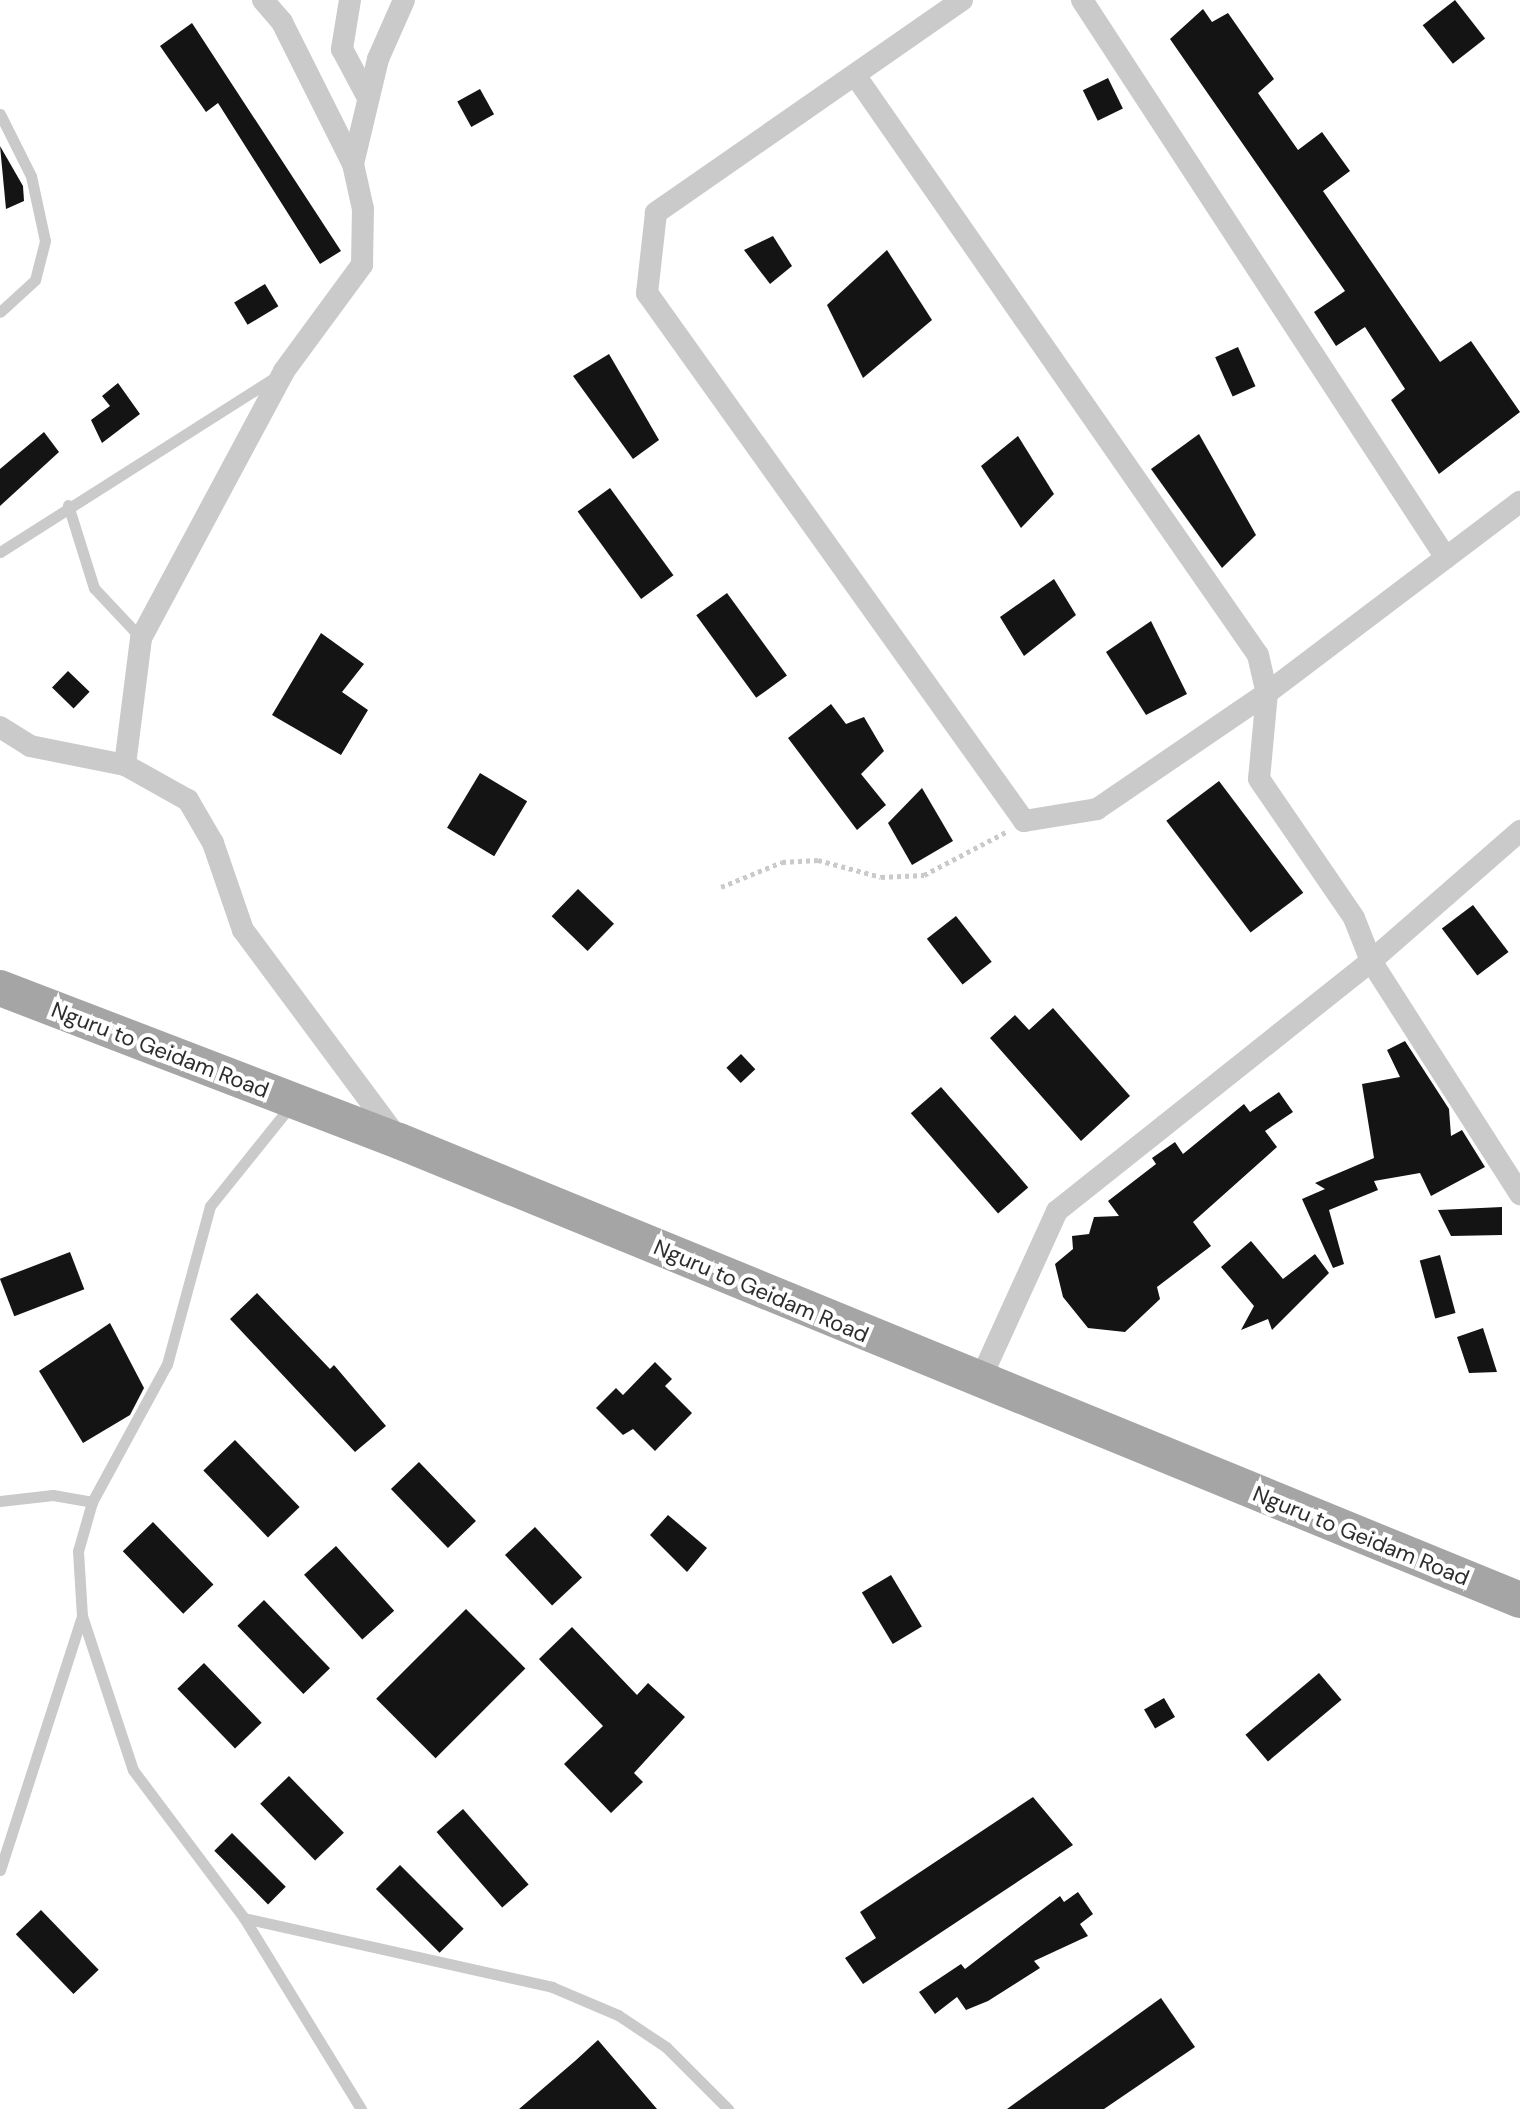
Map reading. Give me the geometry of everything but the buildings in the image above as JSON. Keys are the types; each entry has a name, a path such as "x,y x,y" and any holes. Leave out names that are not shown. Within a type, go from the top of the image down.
{"main road":[{"name":"Nguru to Geidam Road","path":"0,988 399,1141 1520,1600"}],"street":[{"path":"125,765 141,638 284,371 362,265 363,209 353,164 282,22 263,0"},
{"path":"350,0 342,49 368,98"},
{"path":"353,164 368,98 401,6 421,0"},
{"path":"962,0 656,213 647,293 1024,821 1097,809 1267,693 1520,502"},
{"path":"1082,0 1446,558"},
{"path":"855,75 1258,655 1267,693 1259,779 1354,918 1371,961 1520,1194"},
{"path":"0,727 30,746 125,765 188,800 213,843 243,930 399,1141"},
{"path":"980,1380 1057,1211 1371,961 1520,831"}],"lane":[{"path":"0,114 31,176 45,241 35,280 0,312"},
{"path":"0,552 68,505 284,371"},
{"path":"68,505 94,588 141,638"},
{"path":"294,1102 210,1206 167,1364 92,1502 78,1551 82,1616 133,1770 244,1918 361,2109"},
{"path":"0,1501 53,1495 92,1502"},
{"path":"0,1870 82,1616"},
{"path":"244,1918 552,1987 618,2015 666,2047 728,2109"}],"path":[{"path":"721,887 782,862 818,860 881,877 924,875 1024,821"}]}
